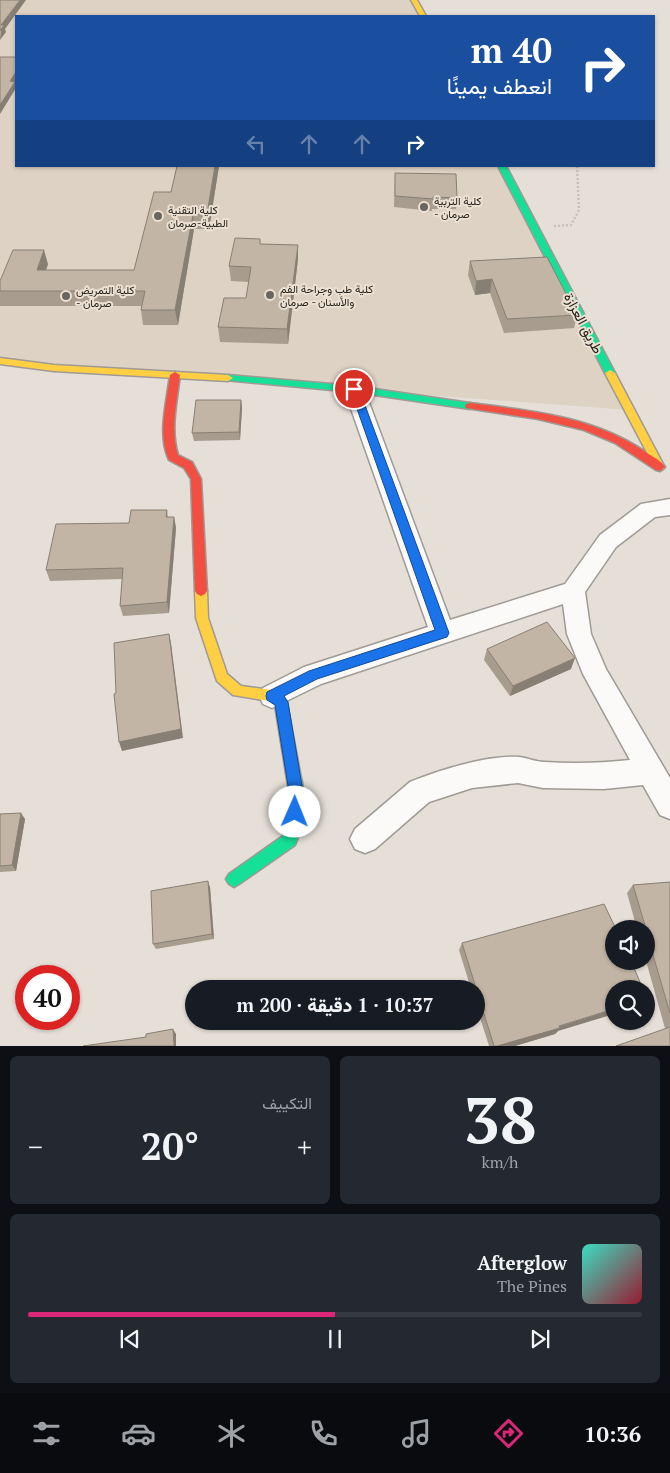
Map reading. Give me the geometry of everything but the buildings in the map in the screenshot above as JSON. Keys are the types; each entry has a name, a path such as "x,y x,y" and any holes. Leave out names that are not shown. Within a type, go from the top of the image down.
{"street":[{"path":"414,0 422,15"},
{"name":"طريق العزازة","path":"503,167 660,467 670,478"},
{"path":"0,362 54,368 272,381 354,389 522,413 583,426 613,438 660,467"},
{"path":"175,375 170,419 172,454 193,471 196,479 202,618 222,677 238,691 272,696 281,702 297,798 290,840 234,878"},
{"path":"354,389 442,633"},
{"path":"272,696 313,675 573,591 608,541 649,510 670,508"},
{"path":"573,591 579,634 596,674 670,805"},
{"path":"365,839 420,791 472,776 518,770 544,775 604,776 650,771"}],"path":[{"path":"533,227 571,225 579,210 577,167"}],"shaded area":[{"path":"0,0 414,0 422,15 15,15 15,167 503,167 630,410 0,364"}],"traffic: fast":[{"path":"503,167 610,373"},
{"path":"228,378 354,389 470,406"},
{"path":"234,879 290,840 297,798 293,773"}],"traffic: slow":[{"path":"414,0 422,15"},
{"path":"0,361 54,368 228,378"},
{"path":"610,373 659,466"},
{"path":"201,591 202,618 222,677 238,691 272,696 281,702 293,773"}],"traffic: jam":[{"path":"175,375 169,428 170,449 173,457 188,465 196,479 201,591"},
{"path":"470,406 538,415 588,427 619,440 660,467"}],"place":[{"name":"كلية التربية - صرمان","path":"424,207"},
{"name":"كلية التقنية الطبية-صرمان","path":"158,216"},
{"name":"كلية طب وجراحة الفم والأسنان - صرمان","path":"270,295"},
{"name":"كلية التمريض - صرمان","path":"66,296"}],"route":[{"path":"295,812 297,798 281,702 272,696 313,675 442,633 354,389"}]}
